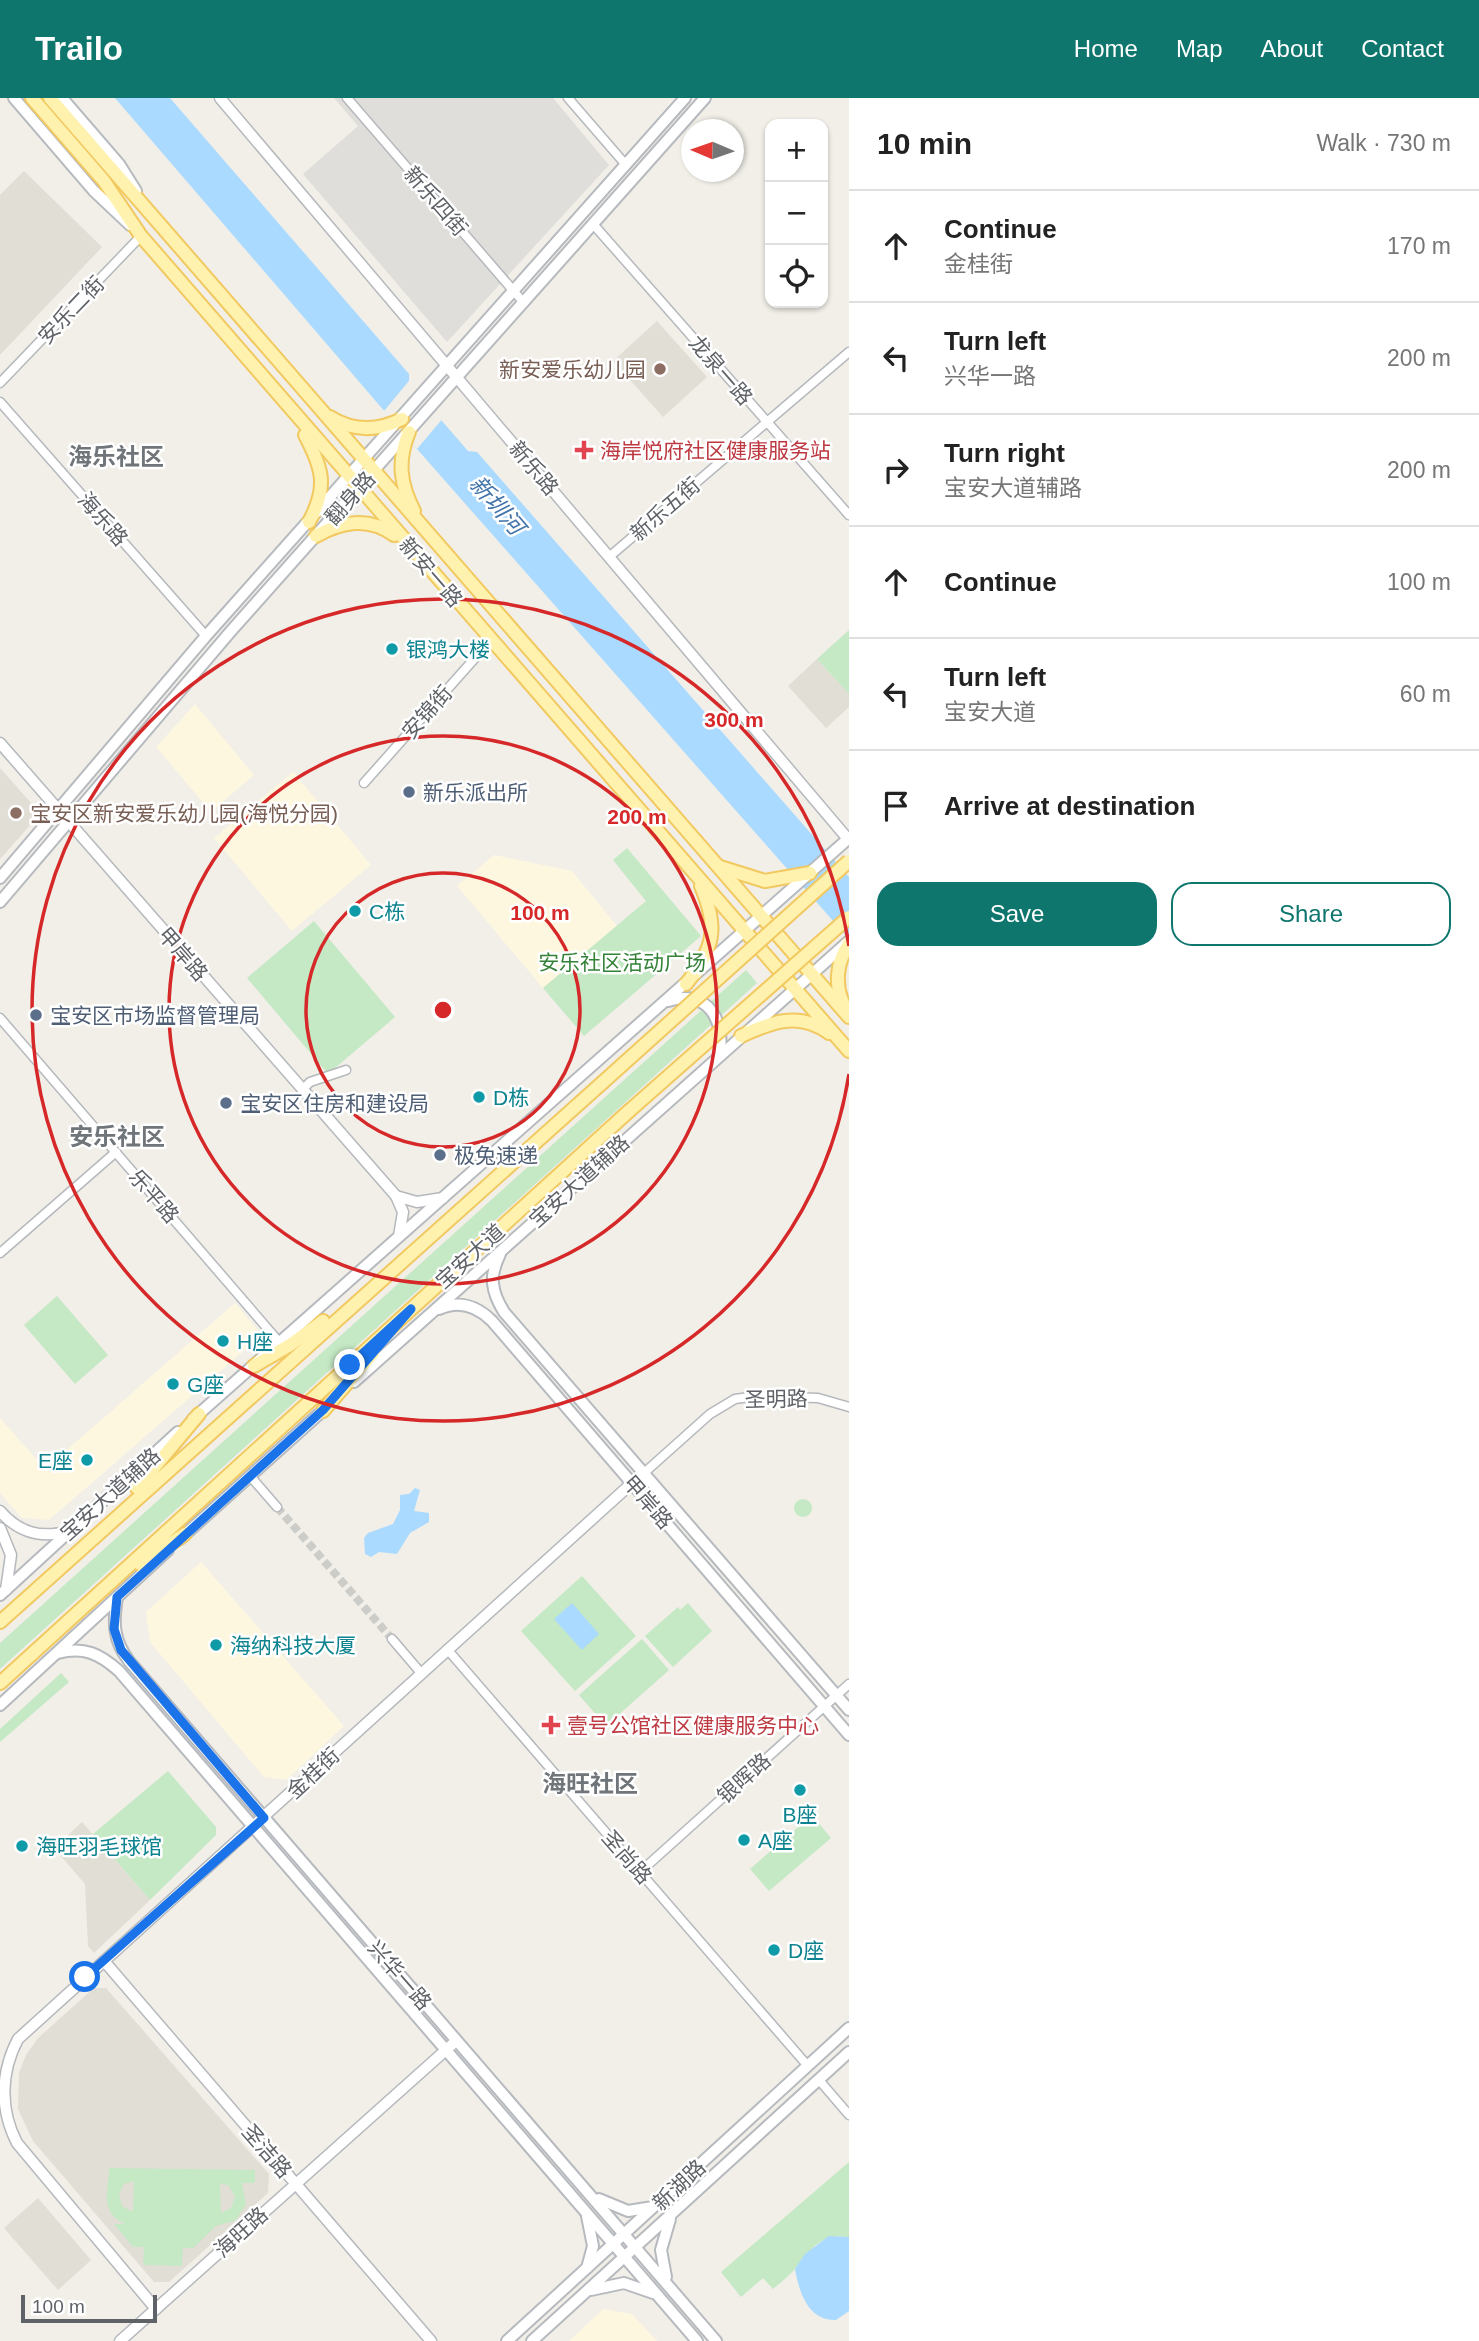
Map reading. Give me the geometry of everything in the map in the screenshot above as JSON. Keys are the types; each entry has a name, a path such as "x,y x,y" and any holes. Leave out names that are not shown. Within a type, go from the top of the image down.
{"main road":[{"path":"14,98 94,191 141,236"},
{"path":"32,98 109,176"},
{"path":"50,98 109,176"},
{"path":"62,98 119,164 155,219"},
{"path":"322,411 346,425 384,432 402,419 685,98"},
{"path":"425,530 405,492 399,452 409,432 705,98"},
{"name":"新安一路","path":"109,176 141,236 846,1047"},
{"name":"新安一路","path":"109,176 155,219 849,1016"},
{"path":"296,416 314,452 322,480 319,505 309,522"},
{"name":"翻身路","path":"0,878 206,636 365,461 384,432"},
{"name":"翻身路","path":"0,902 231,631 374,472 399,452"},
{"path":"316,536 336,525 360,523 388,530 407,545"},
{"path":"717,866 755,880 789,884 810,873 848,838"},
{"name":"宝安大道","path":"0,1622 849,861"},
{"path":"687,984 704,960 712,935 710,911 696,876"},
{"name":"宝安大道辅路","path":"3,1593 199,1414 687,984 761,917 789,884"},
{"name":"宝安大道","path":"0,1683 629,1111 849,917"},
{"path":"847,944 841,959 838,983 849,1016"},
{"name":"宝安大道辅路","path":"0,1704 430,1313 847,944"},
{"path":"665,1002 686,998 697,1001 712,1011 721,1028 719,1056"},
{"path":"741,1036 776,1021 793,1019 824,1030 846,1047"},
{"name":"甲岸路","path":"503,1249 492,1279 497,1300 849,1710"},
{"path":"254,1366 290,1345 382,1277"},
{"name":"甲岸路","path":"430,1313 446,1306 462,1305 482,1312 849,1735"},
{"path":"323,1410 411,1309"},
{"path":"84,1545 163,1460 199,1414"},
{"path":"587,1431 586,1420 593,1417 598,1420"},
{"path":"105,1587 186,1534"},
{"name":"兴华一路","path":"117,1597 114,1629 121,1650 716,2341"},
{"name":"兴华一路","path":"55,1653 79,1649 90,1651 114,1666 698,2341"},
{"name":"新湖路","path":"507,2341 659,2205 849,2028"},
{"name":"新湖路","path":"533,2341 849,2052"},
{"path":"726,2141 726,2154 738,2154"},
{"path":"534,2153 543,2152 544,2143"},
{"path":"584,2189 620,2210 644,2211 659,2205"},
{"path":"584,2211 593,2237 592,2253 584,2273"},
{"path":"672,2289 662,2266 661,2250 667,2226 675,2212"},
{"path":"582,2295 601,2286 624,2283 641,2287 661,2298"},
{"path":"689,2331 692,2321 700,2323"}],"street":[{"name":"新乐路","path":"220,98 444,371 609,557 848,838"},
{"name":"新乐四街","path":"348,98 524,303"},
{"path":"568,98 625,165"},
{"name":"龙泉一路","path":"593,224 849,515"},
{"name":"安乐二街","path":"0,383 141,236"},
{"name":"新乐五街","path":"609,557 849,352"},
{"name":"海乐路","path":"0,402 206,636"},
{"name":"安锦街","path":"363,783 491,640"},
{"name":"甲岸路","path":"0,743 396,1196"},
{"name":"乐平路","path":"0,1018 279,1343"},
{"path":"302,1090 310,1083 346,1070"},
{"path":"0,1253 116,1152"},
{"path":"396,1196 417,1202 445,1198"},
{"path":"396,1196 401,1204 404,1223 398,1239"},
{"name":"圣明路","path":"644,1473 710,1414 736,1399 757,1396 818,1398 849,1407"},
{"path":"251,1477 277,1507"},
{"name":"金桂街","path":"156,2309 2,2123 2,2082 9,2055 18,2039 632,1483"},
{"path":"0,1511 12,1525 32,1533 46,1535 70,1531"},
{"path":"0,1528 11,1555 3,1593"},
{"path":"392,1639 421,1672"},
{"name":"圣尚路","path":"447,1649 807,2065"},
{"name":"银晖路","path":"640,1872 849,1684"},
{"name":"圣洁路","path":"104,1961 431,2341"},
{"name":"海旺路","path":"120,2341 456,2041"},
{"path":"819,2080 849,2115"}],"shaded area":[{"path":"334,98 553,98 609,165 447,342 303,174 358,126"},
{"path":"24,171 102,247 0,355 0,195"},
{"name":"新安爱乐幼儿园","path":"657,321 707,377 663,417 613,361"},
{"path":"817,659 849,694 849,707 826,728 788,686"},
{"path":"195,704 254,775 211,812 156,747"},
{"name":"宝安区新安爱乐幼儿园(海悦分园)","path":"0,768 32,804 33,822 0,859"},
{"path":"293,772 371,865 292,931 214,838"},
{"path":"494,855 572,871 617,926 543,988 457,886"},
{"path":"235,1303 262,1335 49,1520 22,1518 0,1493 0,1418 45,1469"},
{"path":"201,1562 344,1726 286,1780 264,1777 150,1642 146,1612"},
{"path":"82,1822 150,1900 94,1953 88,1946 85,1884 54,1848"},
{"path":"94,1988 106,1988 269,2174 268,2193 169,2282 154,2282 33,2141 18,2109 19,2073 26,2055 38,2038"},
{"path":"38,2198 91,2260 58,2290 4,2228"},
{"path":"603,2309 632,2314 657,2341 569,2341"}],"green space":[{"path":"849,630 849,694 817,659"},
{"name":"安乐社区活动广场","path":"627,848 701,936 584,1036 543,988 646,901 613,860"},
{"path":"314,921 395,1017 328,1074 247,978"},
{"path":"746,970 757,983 0,1669 0,1643"},
{"path":"57,1296 108,1355 75,1384 24,1325"},
{"path":"799,1499 807,1499 812,1508 810,1515 799,1517 794,1512 794,1504"},
{"path":"582,1576 636,1636 575,1691 521,1631"},
{"path":"688,1603 712,1631 673,1667 645,1636 678,1607 680,1610"},
{"path":"642,1639 669,1670 606,1726 579,1695"},
{"path":"61,1673 69,1682 0,1742 0,1729"},
{"path":"168,1771 216,1827 216,1835 150,1900 93,1834"},
{"path":"812,1815 831,1838 769,1891 750,1869"},
{"path":"849,2162 849,2237 838,2236 823,2240 773,2289 763,2278 741,2297 721,2272"},
{"path":"109,2168 255,2170 255,2183 242,2183 246,2204 236,2220 216,2226 193,2248 183,2248 182,2266 143,2265 144,2247 133,2247 114,2224 125,2224 111,2213 108,2206","holes":["134,2181 133,2211 131,2211 122,2206 119,2194 124,2184","220,2183 229,2186 235,2197 231,2208 221,2213"]}],"water":[{"name":"新圳河","path":"115,98 170,98 409,374 409,383 468,451 477,452 849,877 849,939 417,449"},
{"path":"415,1488 420,1490 414,1511 429,1513 429,1522 410,1533 397,1554 379,1552 371,1557 365,1554 364,1538 368,1533 393,1524 400,1510 400,1495 409,1494"},
{"path":"572,1603 599,1634 582,1650 554,1619"},
{"path":"829,2236 849,2237 849,2311 836,2320 818,2316 806,2304 795,2269 805,2254"}],"pier":[{"path":"413,376 413,381 444,417 417,449 384,411"}],"tunnel":[{"path":"277,1507 392,1639"}],"place":[{"name":"新安爱乐幼儿园","path":"660,369"},
{"name":"海岸悦府社区健康服务站","path":"584,450"},
{"name":"银鸿大楼","path":"392,649"},
{"name":"新乐派出所","path":"409,792"},
{"name":"宝安区新安爱乐幼儿园(海悦分园)","path":"16,813"},
{"name":"C栋","path":"355,911"},
{"name":"宝安区市场监督管理局","path":"36,1015"},
{"name":"D栋","path":"479,1097"},
{"name":"宝安区住房和建设局","path":"226,1103"},
{"name":"极兔速递","path":"440,1155"},
{"name":"H座","path":"223,1341"},
{"name":"G座","path":"173,1384"},
{"name":"E座","path":"87,1460"},
{"name":"海纳科技大厦","path":"216,1645"},
{"name":"壹号公馆社区健康服务中心","path":"551,1725"},
{"name":"B座","path":"800,1790"},
{"name":"A座","path":"744,1840"},
{"name":"海旺羽毛球馆","path":"22,1846"},
{"name":"D座","path":"774,1950"}],"district":[{"name":"海乐社区","path":"116,456"},
{"name":"安乐社区","path":"117,1136"},
{"name":"海旺社区","path":"590,1783"}],"route":[{"path":"85,1977 264,1818 121,1650 114,1629 117,1597 323,1410 411,1309 350,1365"}]}
